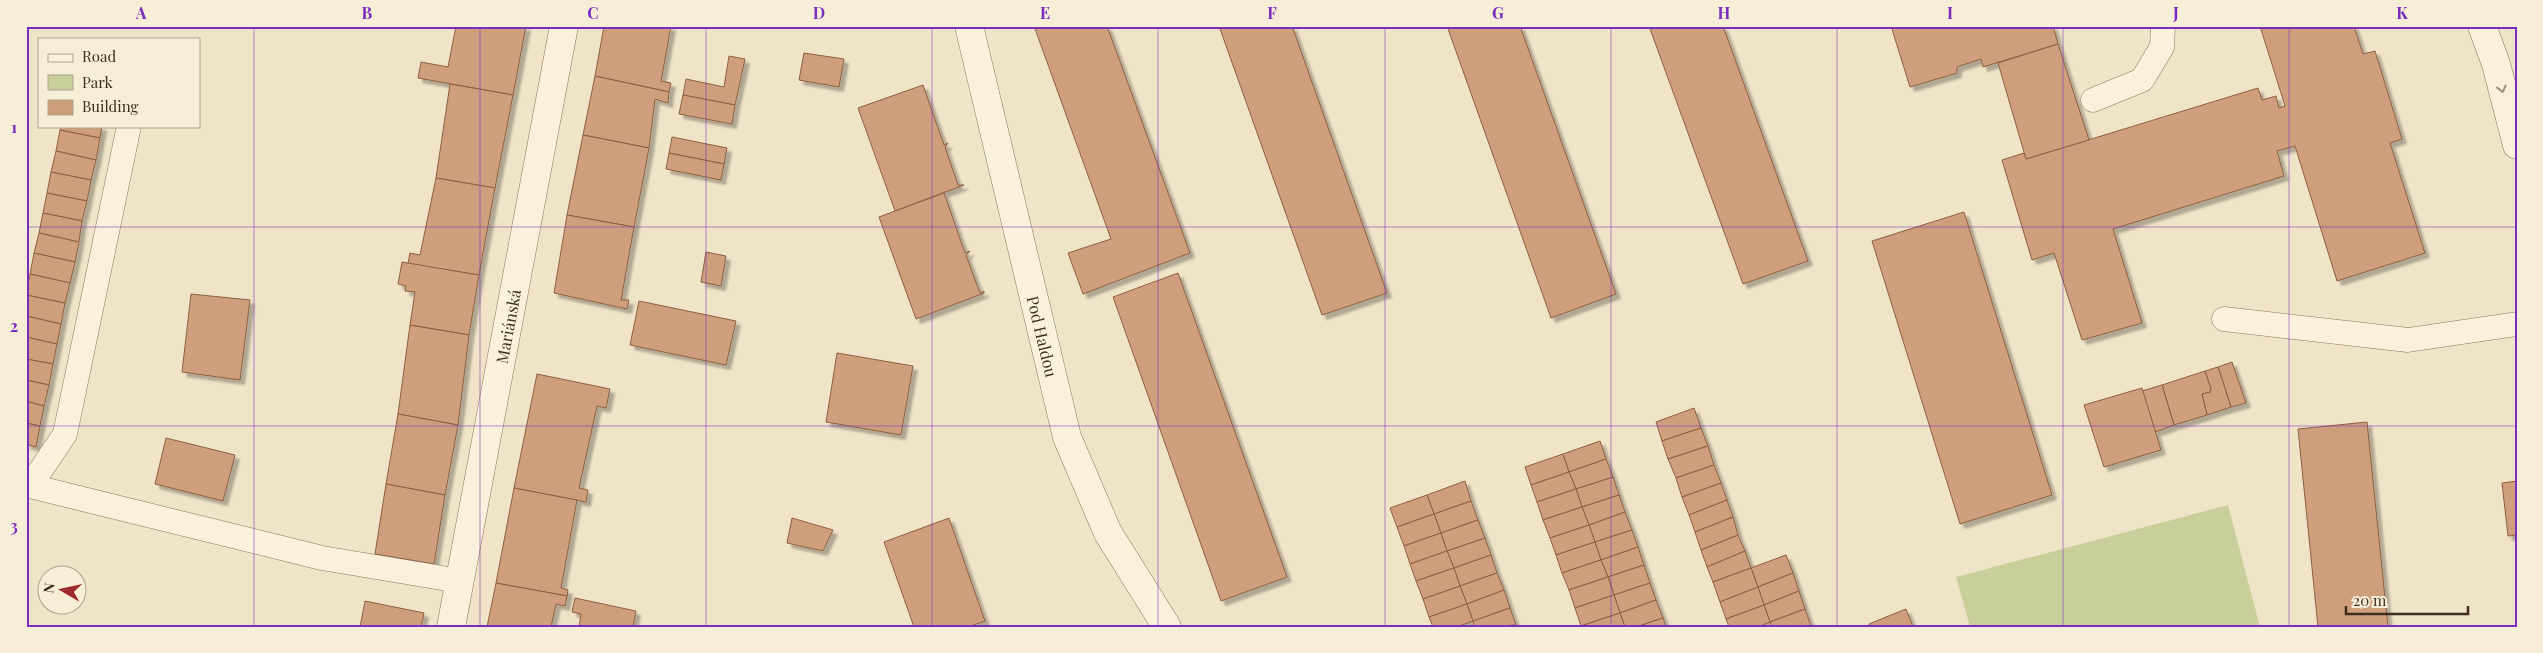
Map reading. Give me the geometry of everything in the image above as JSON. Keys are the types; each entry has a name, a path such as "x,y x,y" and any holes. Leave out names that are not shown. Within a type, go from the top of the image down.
{"street":[{"name":"Mariánská","path":"451,627 564,26"},
{"name":"Pod Haldou","path":"969,26 1067,437 1108,533 1167,627"},
{"path":"2482,26 2506,60 2517,145"}],"lane":[{"path":"2093,100 2142,80 2162,48 2163,26"},
{"path":"129,128 65,434 28,485 322,558 460,581"},
{"path":"2224,319 2408,340 2517,324"}],"green space":[{"path":"2228,505 2260,627 1970,627 1956,577"}],"building":[{"path":"456,26 526,26 513,95 418,78 421,62 448,67"},
{"path":"604,26 671,26 661,81 671,83 669,92 595,76"},
{"path":"1034,26 1107,26 1190,253 1083,294 1068,253 1111,239"},
{"path":"1219,26 1292,26 1387,293 1322,315"},
{"path":"1447,26 1520,26 1616,294 1551,318"},
{"path":"1649,26 1723,26 1808,261 1743,284"},
{"path":"1891,26 2053,26 2058,44 1983,67 1981,59 1957,67 1957,73 1910,87"},
{"path":"2260,26 2354,26 2363,54 2375,51 2402,139 2390,143 2425,253 2337,281 2295,146 2277,151 2284,176 2113,229 2142,323 2082,340 2054,253 2032,260 2002,160 2024,153 2026,159 2258,88 2262,100 2276,96 2279,108 2285,106"},
{"path":"2058,44 2089,140 2026,159 1998,63"},
{"path":"804,53 844,59 839,87 799,80"},
{"path":"729,56 745,59 735,105 683,95 686,79 724,87"},
{"path":"595,76 669,92 668,103 655,99 649,148 583,135"},
{"path":"450,84 513,95 495,188 436,178"},
{"path":"923,85 944,145 948,143 945,147 958,185 964,185 895,211 858,108"},
{"path":"683,95 735,105 732,124 679,114"},
{"path":"60,128 102,128 100,138 60,130"},
{"path":"60,130 100,138 96,160 56,151"},
{"path":"583,135 649,148 634,227 567,215"},
{"path":"672,137 727,148 724,164 669,153"},
{"path":"56,151 96,160 91,180 51,172"},
{"path":"669,153 724,164 721,180 666,169"},
{"path":"51,172 91,180 87,201 47,193"},
{"path":"436,178 495,188 479,275 408,264 410,253 420,255"},
{"path":"47,193 87,201 82,221 43,213"},
{"path":"944,193 965,253 970,251 966,255 980,293 984,291 984,293 916,319 879,217"},
{"path":"1964,212 2052,495 1960,524 1872,241"},
{"path":"43,213 82,221 79,242 39,233"},
{"path":"567,215 634,227 621,300 629,300 627,309 554,293"},
{"path":"39,233 79,242 75,262 34,253"},
{"path":"706,252 726,256 721,286 701,282"},
{"path":"34,253 75,262 70,283 30,274"},
{"path":"402,262 479,275 469,335 410,325 415,292 405,291 406,286 398,284"},
{"path":"1178,273 1287,577 1221,601 1113,297"},
{"path":"30,274 70,283 65,303 26,295"},
{"path":"191,294 250,300 240,380 182,372"},
{"path":"26,295 65,303 61,324 26,316"},
{"path":"639,301 736,321 726,365 630,345"},
{"path":"26,316 61,324 57,344 26,337"},
{"path":"410,325 469,335 458,425 398,414"},
{"path":"26,337 57,344 53,364 26,359"},
{"path":"837,353 913,366 901,435 826,422"},
{"path":"26,359 53,364 49,385 26,380"},
{"path":"2232,362 2246,403 2231,407 2218,367"},
{"path":"2218,367 2231,407 2207,415 2202,394 2210,392 2211,389 2205,371"},
{"path":"2205,371 2211,389 2210,392 2202,394 2207,415 2174,425 2162,385"},
{"path":"537,374 610,389 606,408 597,406 579,488 588,490 586,502 514,488"},
{"path":"26,380 49,385 44,406 26,401"},
{"path":"2162,385 2174,425 2155,432 2142,391"},
{"path":"2142,388 2161,450 2104,467 2084,405"},
{"path":"26,401 44,406 40,426 26,423"},
{"path":"1694,408 1701,428 1662,441 1656,422"},
{"path":"398,414 458,425 445,495 386,484"},
{"path":"2367,422 2388,627 2318,627 2298,429"},
{"path":"26,423 40,426 36,447 26,444"},
{"path":"1701,428 1708,446 1668,459 1662,441"},
{"path":"166,438 235,455 223,501 155,484"},
{"path":"1600,441 1606,459 1569,472 1563,454"},
{"path":"1708,446 1714,465 1676,478 1668,459"},
{"path":"1563,454 1569,472 1531,485 1525,467"},
{"path":"1606,459 1613,477 1576,489 1569,472"},
{"path":"1714,465 1721,483 1682,497 1676,478"},
{"path":"1569,472 1576,489 1537,502 1531,485"},
{"path":"1613,477 1619,495 1582,507 1576,489"},
{"path":"1465,481 1471,501 1434,514 1427,495"},
{"path":"2517,481 2517,535 2508,536 2502,483"},
{"path":"1721,483 1727,500 1689,515 1682,497"},
{"path":"386,484 445,495 434,564 375,554"},
{"path":"514,488 577,500 561,588 568,590 567,596 496,583"},
{"path":"1576,489 1582,507 1543,520 1537,502"},
{"path":"1427,495 1434,514 1397,527 1390,508"},
{"path":"1619,495 1625,512 1589,525 1582,507"},
{"path":"1727,500 1733,517 1695,532 1689,515"},
{"path":"1471,501 1478,520 1441,533 1434,514"},
{"path":"1582,507 1589,525 1550,538 1543,520"},
{"path":"1625,512 1632,530 1595,542 1589,525"},
{"path":"1434,514 1441,533 1404,546 1397,527"},
{"path":"1733,517 1738,535 1701,550 1695,532"},
{"path":"792,518 833,530 823,551 787,543"},
{"path":"949,518 985,621 968,627 914,627 884,542"},
{"path":"1478,520 1485,538 1447,551 1441,533"},
{"path":"1589,525 1595,542 1556,555 1550,538"},
{"path":"1632,530 1638,547 1601,560 1595,542"},
{"path":"1441,533 1447,551 1410,564 1404,546"},
{"path":"1738,535 1745,551 1707,567 1701,550"},
{"path":"1485,538 1491,555 1454,568 1447,551"},
{"path":"1595,542 1601,560 1562,573 1556,555"},
{"path":"1638,547 1644,565 1608,577 1601,560"},
{"path":"1447,551 1454,568 1416,581 1410,564"},
{"path":"1745,551 1751,568 1713,582 1707,567"},
{"path":"1491,555 1497,573 1460,586 1454,568"},
{"path":"1786,555 1793,573 1758,587 1751,568"},
{"path":"1601,560 1608,577 1569,590 1562,573"},
{"path":"1644,565 1650,583 1614,595 1608,577"},
{"path":"1454,568 1460,586 1423,599 1416,581"},
{"path":"1751,568 1758,587 1720,602 1713,582"},
{"path":"1497,573 1504,590 1467,604 1460,586"},
{"path":"1793,573 1799,591 1764,605 1758,587"},
{"path":"1608,577 1614,595 1575,608 1569,590"},
{"path":"496,583 567,596 565,606 556,604 551,627 487,627"},
{"path":"1650,583 1656,600 1620,613 1614,595"},
{"path":"1460,586 1467,604 1429,617 1423,599"},
{"path":"1758,587 1764,605 1726,619 1720,602"},
{"path":"1504,590 1510,608 1473,621 1467,604"},
{"path":"1799,591 1805,609 1770,622 1764,605"},
{"path":"1614,595 1620,613 1581,626 1575,608"},
{"path":"575,598 636,611 633,627 579,627 581,614 572,612"},
{"path":"1656,600 1663,618 1636,627 1625,627 1620,613"},
{"path":"365,601 424,613 421,627 360,627"},
{"path":"1467,604 1473,621 1457,627 1433,627 1429,617"},
{"path":"1764,605 1770,622 1758,627 1729,627 1726,619"},
{"path":"1510,608 1516,625 1475,627 1473,621"},
{"path":"1805,609 1811,626 1772,627 1770,622"},
{"path":"1906,609 1913,627 1870,627 1869,624"},
{"path":"1620,613 1625,627 1581,626"},
{"path":"1663,618 1666,627 1636,627"}]}
